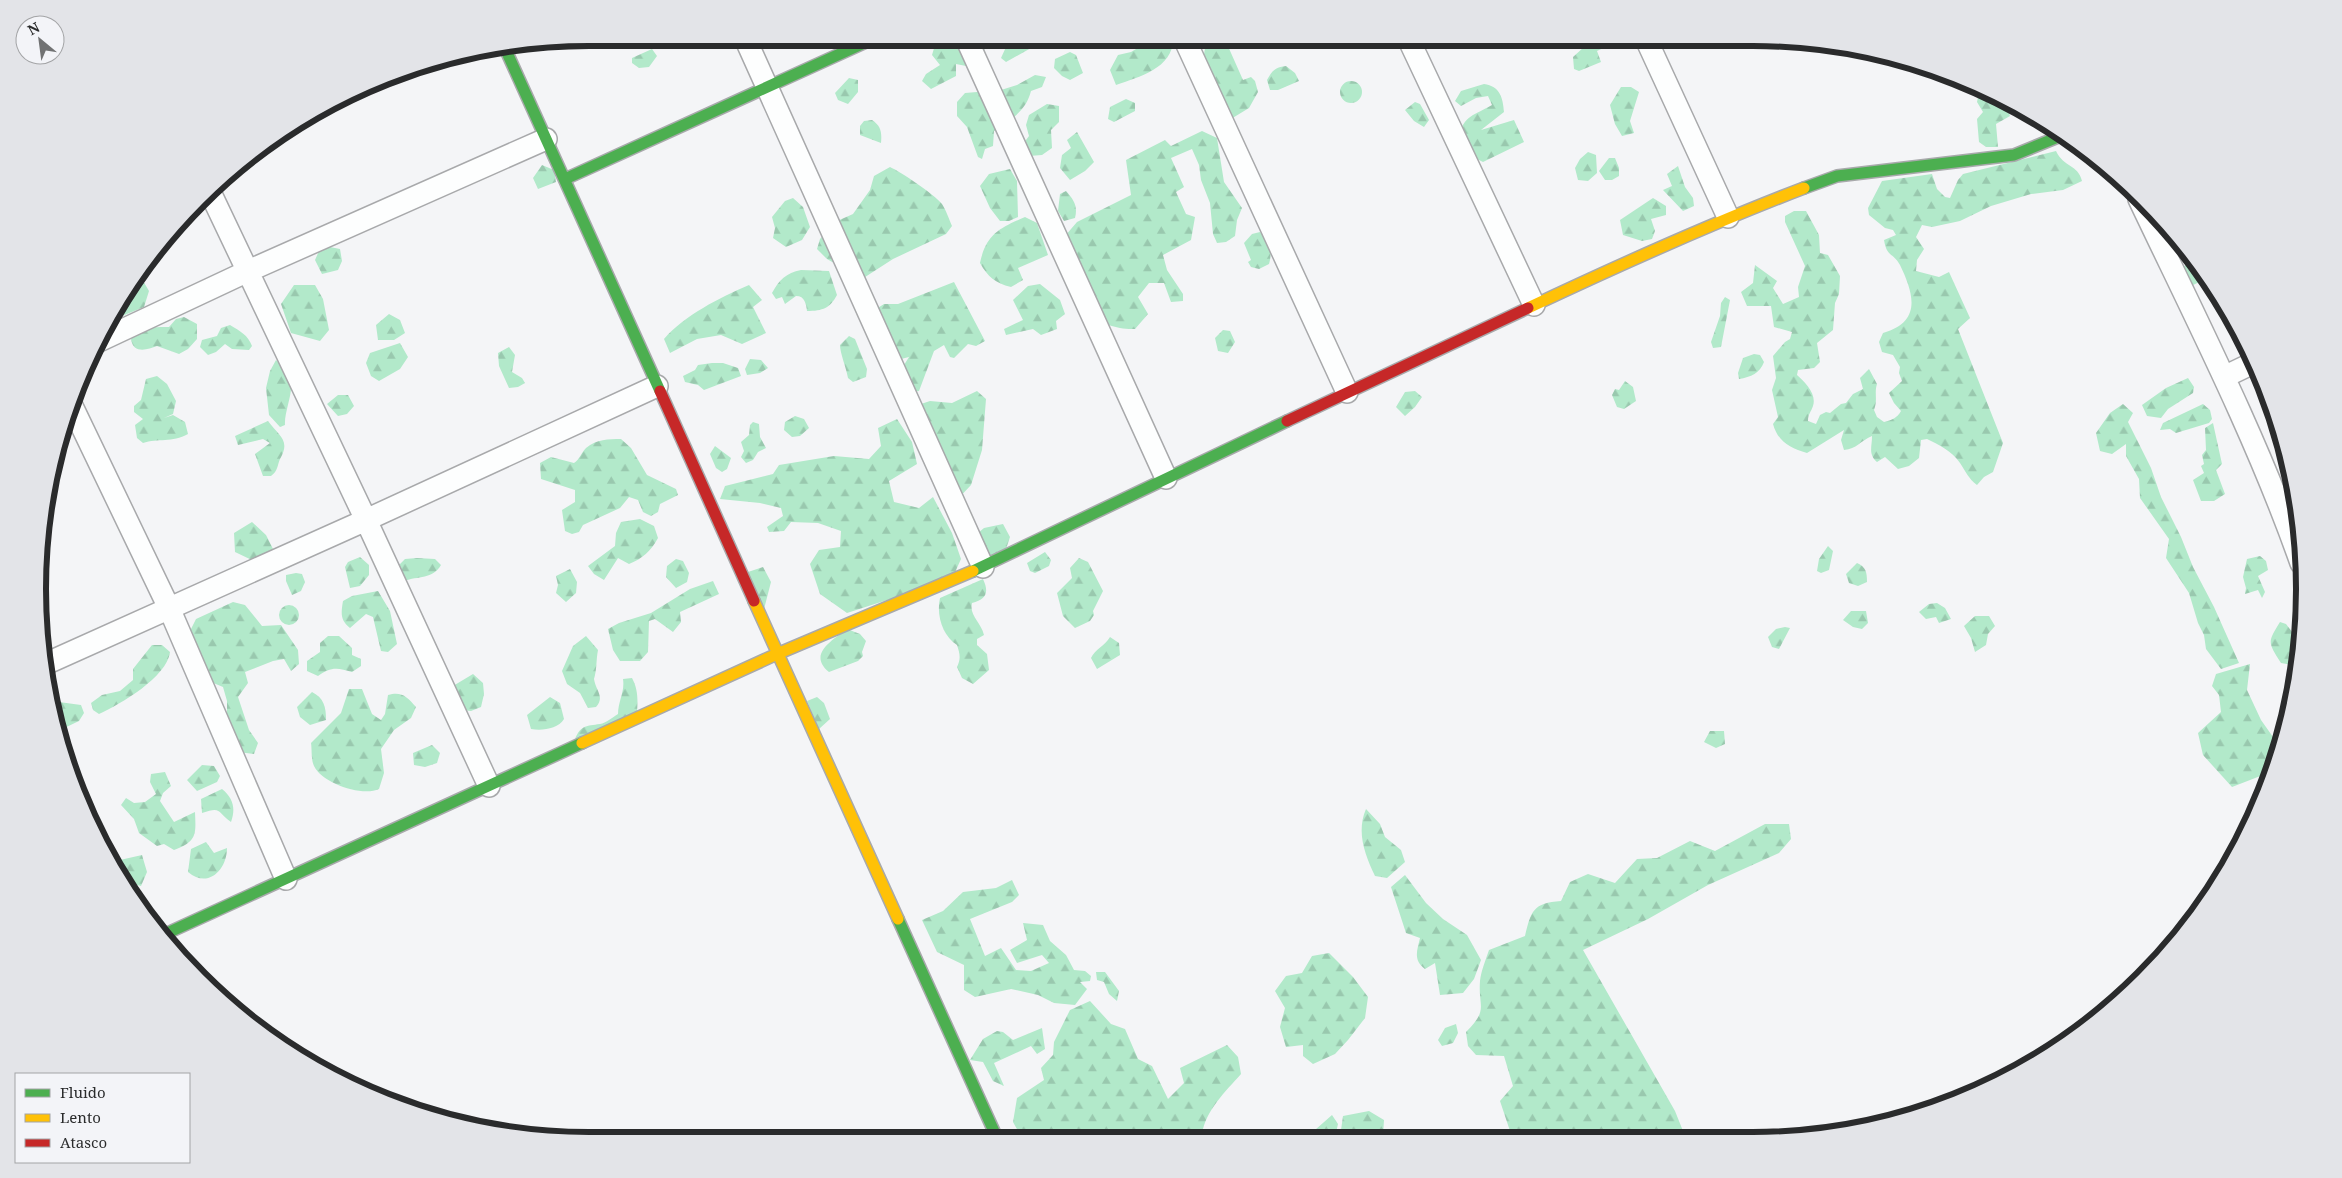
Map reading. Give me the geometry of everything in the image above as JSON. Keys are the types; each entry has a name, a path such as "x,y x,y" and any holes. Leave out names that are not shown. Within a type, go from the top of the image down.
{"street":[{"path":"749,46 983,567"},
{"path":"565,179 857,46"},
{"path":"970,46 1166,478"},
{"path":"1188,46 1347,392"},
{"path":"1412,46 1534,305"},
{"path":"1650,46 1728,217"},
{"path":"507,53 994,1132"},
{"path":"169,932 777,654 983,567 1347,392 1728,217 1837,176 2014,155 2055,138"},
{"path":"109,336 246,272 546,139"},
{"path":"213,198 246,272 366,520 489,786"},
{"path":"2147,216 2224,377 2278,499 2294,543"},
{"path":"2224,377 2247,366"},
{"path":"51,661 366,520 657,386"},
{"path":"76,412 169,608 286,879"}],"green space":[{"path":"935,46 986,46 980,62 966,66 956,64 956,76 931,89 922,81 926,74 940,65 932,55"},
{"path":"1031,46 1006,62 1001,58 1006,47"},
{"path":"1141,46 1172,46 1168,57 1154,70 1116,85 1110,70 1118,55 1131,52"},
{"path":"1207,46 1228,46 1243,80 1251,77 1255,81 1258,92 1249,108 1226,122 1203,61"},
{"path":"1608,46 1597,51 1601,62 1579,71 1574,69 1573,57 1584,47"},
{"path":"1784,47 1799,48 1798,50"},
{"path":"652,49 657,56 649,67 639,68 632,63 632,58"},
{"path":"1070,52 1076,55 1083,73 1070,80 1062,76 1054,68 1055,59"},
{"path":"1286,66 1295,73 1299,81 1278,90 1270,90 1267,80 1271,74 1276,68"},
{"path":"1035,75 1046,77 1042,87 1031,91 1022,110 994,131 993,146 985,149 982,159 978,157 967,127 957,116 957,102 965,93 1001,90 1017,85"},
{"path":"849,78 858,80 858,92 848,104 838,100 835,93"},
{"path":"1351,81 1359,84 1362,92 1359,100 1351,103 1343,100 1340,92 1343,84"},
{"path":"1484,84 1494,87 1500,94 1504,112 1481,130 1514,120 1524,142 1483,162 1475,158 1458,137 1463,124 1471,116 1492,105 1488,96 1476,98 1461,106 1455,101 1461,91"},
{"path":"1621,87 1631,87 1639,92 1630,121 1634,133 1622,136 1615,124 1610,105"},
{"path":"1978,96 2008,110 2010,116 1996,124 1998,147 1986,147 1979,142 1977,119 1983,112 1977,102"},
{"path":"1126,99 1135,103 1135,111 1114,122 1108,119 1110,107"},
{"path":"1415,102 1420,104 1429,120 1424,127 1414,121 1405,110"},
{"path":"1047,104 1059,106 1059,122 1051,130 1052,148 1042,155 1029,156 1023,144 1029,136 1026,125 1029,115"},
{"path":"872,120 880,130 881,143 860,135 860,126 864,121"},
{"path":"1202,131 1217,138 1224,182 1242,208 1237,220 1235,236 1226,242 1217,243 1213,234 1210,203 1201,180 1199,165 1192,149 1171,158 1184,187 1176,192 1186,214 1195,217 1191,240 1163,255 1167,270 1183,294 1183,301 1171,302 1164,283 1149,283 1138,297 1148,314 1135,329 1116,327 1104,323 1093,316 1085,305 1059,243 1077,222 1131,195 1126,160 1165,140 1171,146"},
{"path":"1077,132 1094,162 1085,171 1070,180 1060,168 1062,155 1071,148 1067,140"},
{"path":"2056,151 2077,172 2082,181 2063,190 2031,194 1991,206 1960,221 1932,227 1922,225 1916,237 1924,249 1917,260 1916,271 1939,277 1949,272 1970,318 1958,329 2003,443 1993,472 1984,477 1977,485 1953,455 1927,439 1921,440 1919,458 1909,466 1898,469 1885,457 1877,462 1874,459 1871,450 1872,436 1852,448 1844,450 1841,440 1844,430 1807,453 1795,449 1781,440 1773,424 1778,417 1772,390 1776,378 1773,356 1790,339 1792,332 1774,327 1771,306 1747,306 1741,292 1753,283 1755,265 1777,281 1773,288 1783,304 1799,297 1798,287 1805,266 1785,222 1785,216 1794,211 1806,211 1819,235 1820,253 1828,255 1840,276 1833,330 1817,343 1820,362 1814,368 1798,370 1797,375 1807,385 1812,393 1814,402 1808,421 1816,424 1820,415 1826,412 1830,413 1841,404 1846,403 1853,394 1863,389 1860,378 1869,369 1877,384 1874,410 1877,417 1884,422 1894,418 1901,411 1889,393 1902,381 1899,373 1900,367 1893,355 1882,352 1879,342 1883,333 1896,328 1904,322 1909,314 1911,296 1900,265 1887,250 1884,240 1896,235 1893,230 1885,228 1869,215 1868,208 1882,181 1932,174 1937,189 1945,197 1950,198 1958,180 1963,174"},
{"path":"1588,152 1596,155 1597,173 1588,181 1578,180 1575,168 1580,159"},
{"path":"1609,158 1615,158 1619,168 1619,176 1612,180 1605,180 1599,171"},
{"path":"542,165 554,170 556,182 538,189 533,178"},
{"path":"1678,166 1685,187 1693,198 1694,206 1683,211 1663,190 1672,186 1667,174"},
{"path":"890,167 902,173 938,200 942,204 952,226 946,234 893,259 862,279 827,259 817,249 820,239 835,222 853,214 870,190 874,176"},
{"path":"1010,169 1017,181 1018,217 1009,221 1000,221 990,208 980,186 989,174"},
{"path":"1066,191 1075,203 1076,214 1075,218 1064,221 1058,211 1060,194"},
{"path":"793,198 803,207 810,227 802,240 786,247 773,238 775,228 772,217 785,201"},
{"path":"1653,198 1666,206 1666,215 1651,219 1655,231 1652,239 1642,241 1623,235 1620,220"},
{"path":"1025,217 1037,223 1048,255 1018,268 1023,280 1011,287 992,279 980,263 986,245 995,233"},
{"path":"1260,232 1268,242 1271,255 1269,264 1259,269 1251,267 1248,262 1251,260 1244,243 1252,234"},
{"path":"330,247 340,249 342,261 338,270 322,274 315,260 319,251"},
{"path":"2188,264 2200,282 2193,285 2179,281 2179,269"},
{"path":"801,270 829,271 837,295 829,306 807,311 804,301 799,296 785,304 782,297 776,299 772,293 777,284 787,275"},
{"path":"143,280 149,291 144,307 121,315"},
{"path":"954,282 985,341 976,346 968,344 954,358 950,357 944,345 934,351 919,391 903,393 899,373 909,357 897,360 876,352 866,334 873,311 884,304 898,304"},
{"path":"1040,284 1060,300 1065,314 1056,321 1057,329 1041,335 1033,329 1006,335 1004,329 1023,320 1013,300 1028,286"},
{"path":"294,285 315,285 323,299 329,330 320,341 291,333 281,304"},
{"path":"749,285 762,300 753,307 766,333 742,344 721,335 697,339 670,353 664,339 672,330 703,308"},
{"path":"1725,297 1730,300 1721,347 1713,348 1711,342 1720,316 1721,303"},
{"path":"389,314 400,320 405,333 394,340 378,340 376,325"},
{"path":"184,317 197,324 197,339 188,349 179,354 157,346 141,350 132,344 131,339 140,332 153,328 169,327 176,319"},
{"path":"230,325 248,339 252,346 249,350 232,349 225,344 216,352 208,355 200,347 202,340 217,336 221,328"},
{"path":"1223,330 1230,331 1235,342 1228,353 1218,351 1215,338"},
{"path":"849,336 855,339 867,369 866,377 853,382 848,378 840,348 840,345"},
{"path":"400,343 408,357 400,369 379,381 371,376 366,363 370,353"},
{"path":"509,347 515,355 512,372 522,378 525,383 518,387 509,388 499,366 498,353"},
{"path":"1754,354 1760,355 1764,362 1762,366 1754,374 1739,379 1738,373 1743,358"},
{"path":"750,359 761,360 768,368 760,373 747,375 745,369"},
{"path":"276,360 288,373 291,381 291,393 285,425 280,427 269,415 266,388 270,371"},
{"path":"723,363 738,368 741,376 704,390 698,385 685,382 683,376 695,370 698,365"},
{"path":"157,376 167,384 176,401 173,414 164,418 173,415 185,422 188,434 182,437 143,443 137,438 135,425 143,419 134,412 134,406 141,400 146,379"},
{"path":"2188,378 2194,387 2193,393 2168,409 2161,418 2147,416 2142,405 2166,388"},
{"path":"1625,381 1633,387 1636,401 1624,409 1617,407 1612,395 1615,389 1619,390"},
{"path":"977,391 986,399 982,450 971,485 957,500 915,419 921,404 930,401 952,403"},
{"path":"1415,391 1422,397 1405,416 1396,407 1405,392"},
{"path":"338,395 348,395 354,406 347,414 338,416 327,404"},
{"path":"2123,404 2133,413 2128,422 2151,468 2161,497 2239,663 2221,669 2206,649 2204,635 2198,623 2189,593 2166,558 2169,539 2140,498 2139,479 2126,456 2126,444 2112,454 2100,451 2096,433 2110,413"},
{"path":"2203,404 2210,410 2212,419 2209,423 2176,433 2170,429 2160,430 2163,423"},
{"path":"795,416 804,419 809,428 800,436 792,437 784,430 785,422"},
{"path":"897,419 912,442 917,464 889,481 894,502 919,508 933,497 952,533 961,559 952,579 847,613 820,594 810,564 819,550 840,547 841,531 818,523 791,522 784,531 769,532 767,527 783,516 781,508 760,503 720,499 725,486 773,474 779,465 834,456 869,459 881,446 878,428"},
{"path":"268,421 282,438 284,447 275,472 271,476 263,476 255,454 270,443 263,439 238,445 235,436"},
{"path":"753,422 759,424 760,437 766,448 758,452 753,460 746,463 741,457 744,451 741,442 749,435 750,425"},
{"path":"2213,423 2222,464 2216,470 2225,494 2214,501 2201,501 2193,480 2204,473 2201,466 2204,464 2202,455 2206,450 2205,428"},
{"path":"607,439 621,439 631,448 647,475 676,489 678,495 660,504 658,512 651,516 643,512 638,500 629,497 620,508 583,525 579,532 572,534 565,531 562,510 575,502 575,490 541,479 540,463 551,457 574,463 586,448 594,443"},
{"path":"715,446 731,458 727,469 722,472 716,468 710,454"},
{"path":"640,519 654,526 658,538 649,551 629,564 618,558 604,580 594,574 588,566 615,546 616,533 621,522"},
{"path":"252,522 266,535 274,551 260,564 235,552 234,533"},
{"path":"1003,524 1010,537 1005,552 988,557 978,533 984,528"},
{"path":"1828,546 1833,551 1829,570 1821,573 1817,571 1819,559"},
{"path":"1045,552 1051,560 1049,566 1035,573 1030,571 1027,563"},
{"path":"2260,556 2266,561 2268,570 2258,576 2265,592 2262,598 2258,590 2245,594 2246,588 2243,577 2247,559"},
{"path":"360,557 369,565 369,575 360,586 350,588 345,567 348,562"},
{"path":"1079,558 1088,562 1103,591 1090,621 1075,628 1063,616 1057,593 1072,578 1070,568"},
{"path":"405,559 435,559 441,565 434,573 404,581 398,571 399,565"},
{"path":"676,559 683,561 689,573 687,582 676,588 666,577 667,566"},
{"path":"1857,563 1864,568 1867,578 1867,582 1858,586 1849,583 1846,574"},
{"path":"763,567 771,582 763,613 748,572"},
{"path":"570,569 577,582 576,593 566,602 556,593 558,585 556,576"},
{"path":"302,574 305,582 301,591 292,595 286,581 286,575"},
{"path":"983,579 986,588 984,597 972,603 972,612 984,635 977,639 977,645 987,654 989,670 973,684 962,678 957,667 960,659 958,648 944,631 939,605 940,598"},
{"path":"713,581 719,594 680,612 681,622 673,632 655,619 649,621 648,652 640,661 620,661 613,650 608,629 619,623 651,613 690,589"},
{"path":"378,591 390,611 397,644 388,652 381,651 373,617 366,614 350,628 344,622 342,616 343,601 352,596"},
{"path":"233,602 245,605 262,626 281,625 298,650 299,664 291,671 284,659 273,661 245,672 248,683 238,697 249,730 258,743 254,754 238,752 227,716 227,701 223,687 211,682 189,633 196,619"},
{"path":"1937,603 1945,608 1951,619 1939,623 1936,617 1926,619 1919,612 1929,604"},
{"path":"289,605 296,608 299,615 296,622 289,625 282,622 279,615 282,608"},
{"path":"1851,611 1866,611 1868,623 1862,629 1853,627 1843,620"},
{"path":"1975,616 1989,616 1995,626 1988,634 1986,645 1975,652 1971,638 1964,626"},
{"path":"2280,622 2286,624 2294,634 2290,665 2281,663 2274,651 2271,642"},
{"path":"1790,628 1779,649 1772,647 1768,637 1776,629"},
{"path":"847,629 860,634 866,641 862,652 863,656 858,661 829,672 823,665 821,653 829,643"},
{"path":"328,636 339,636 352,648 352,655 361,659 361,666 352,672 334,669 318,676 307,671 307,661 320,652 320,643"},
{"path":"586,636 598,650 594,679 600,697 596,707 588,708 580,693 567,684 562,671 573,646"},
{"path":"1110,637 1119,643 1120,655 1097,669 1091,658"},
{"path":"152,645 162,645 170,652 161,671 142,689 119,704 99,714 93,710 91,703 102,695 120,691 133,680 133,669"},
{"path":"2250,664 2247,690 2261,720 2274,739 2262,775 2232,787 2203,755 2198,733 2221,712 2219,695 2212,686 2216,674"},
{"path":"473,674 483,683 484,694 481,707 471,711 462,710 453,686"},
{"path":"632,678 637,695 637,712 575,739 579,731 584,727 602,723 618,714 623,679"},
{"path":"349,689 362,689 372,714 381,720 385,714 388,695 401,694 416,707 411,718 394,730 381,749 384,773 379,789 372,791 353,790 334,783 318,772 312,761 311,743 341,713"},
{"path":"312,692 324,703 326,720 310,725 300,717 297,707"},
{"path":"550,697 560,703 564,719 558,725 549,728 531,729 527,715"},
{"path":"817,697 824,703 830,719 819,729 807,701"},
{"path":"59,702 81,705 84,713 79,721 65,728"},
{"path":"1710,731 1724,731 1725,744 1716,748 1704,742"},
{"path":"432,745 440,753 437,763 425,767 414,765 413,753"},
{"path":"202,765 214,766 220,776 217,782 197,791 187,780"},
{"path":"165,772 171,786 163,793 160,801 174,822 195,812 194,836 187,844 174,850 164,844 157,846 139,833 134,819 121,805 126,798 134,803 145,802 156,794 150,782 151,774"},
{"path":"222,789 229,796 233,804 231,822 216,810 202,813 201,799"},
{"path":"1366,809 1380,824 1385,837 1401,850 1405,862 1387,878 1375,876 1365,852 1362,826"},
{"path":"1765,824 1789,824 1791,839 1779,853 1708,885 1648,919 1583,950 1675,1111 1683,1132 1510,1132 1500,1101 1513,1086 1504,1056 1476,1055 1468,1046 1466,1032 1480,1013 1480,981 1489,950 1525,936 1529,920 1539,906 1561,901 1570,882 1588,874 1615,883 1637,859 1657,858 1690,841 1715,851"},
{"path":"206,842 214,853 227,848 224,863 220,870 215,875 203,879 195,877 188,872 191,849"},
{"path":"142,855 147,872 141,886 134,884 119,859"},
{"path":"1405,875 1426,903 1443,919 1467,935 1481,960 1474,979 1463,993 1440,995 1435,963 1425,969 1417,959 1420,938 1406,933 1391,887"},
{"path":"1012,880 1019,895 1012,902 970,919 985,956 1001,948 1016,970 1031,971 1049,963 1042,955 1017,963 1010,950 1027,940 1023,923 1043,925 1050,941 1066,955 1074,970 1085,971 1091,976 1090,981 1080,982 1087,989 1075,1005 1054,1003 1038,995 1011,989 975,997 964,990 964,965 937,952 922,920 943,911 963,892 996,888"},
{"path":"1329,953 1353,977 1368,997 1365,1018 1335,1054 1313,1064 1303,1056 1303,1045 1286,1047 1280,1027 1285,1008 1275,991 1286,976 1302,973 1312,956"},
{"path":"1096,972 1105,972 1119,991 1117,1001 1109,994 1104,982 1097,980"},
{"path":"1090,1001 1111,1024 1125,1029 1138,1059 1152,1066 1168,1099 1184,1083 1180,1068 1227,1045 1238,1057 1241,1074 1212,1109 1202,1132 1019,1132 1013,1122 1017,1098 1044,1080 1041,1068 1053,1055 1054,1042 1070,1010"},
{"path":"1456,1024 1458,1033 1453,1043 1442,1046 1438,1040 1445,1028"},
{"path":"1042,1028 1045,1049 1037,1054 1031,1046 994,1063 1004,1086 993,1081 983,1062 970,1060 983,1039 997,1031 1003,1032 1013,1040"},
{"path":"1369,1111 1384,1120 1383,1132 1341,1132 1343,1116"},
{"path":"1332,1115 1338,1124 1336,1132 1313,1132"}],"traffic: fast":[{"path":"565,179 857,46"},
{"path":"507,53 660,391"},
{"path":"1804,188 1837,176 2014,155 2055,138"},
{"path":"973,571 1287,421"},
{"path":"169,932 582,743"},
{"path":"898,919 994,1132"}],"traffic: slow":[{"path":"1528,308 1665,245 1804,188"},
{"path":"582,743 777,654 973,571"},
{"path":"754,601 898,919"}],"traffic: jam":[{"path":"1287,421 1528,308"},
{"path":"660,391 754,601"}]}
